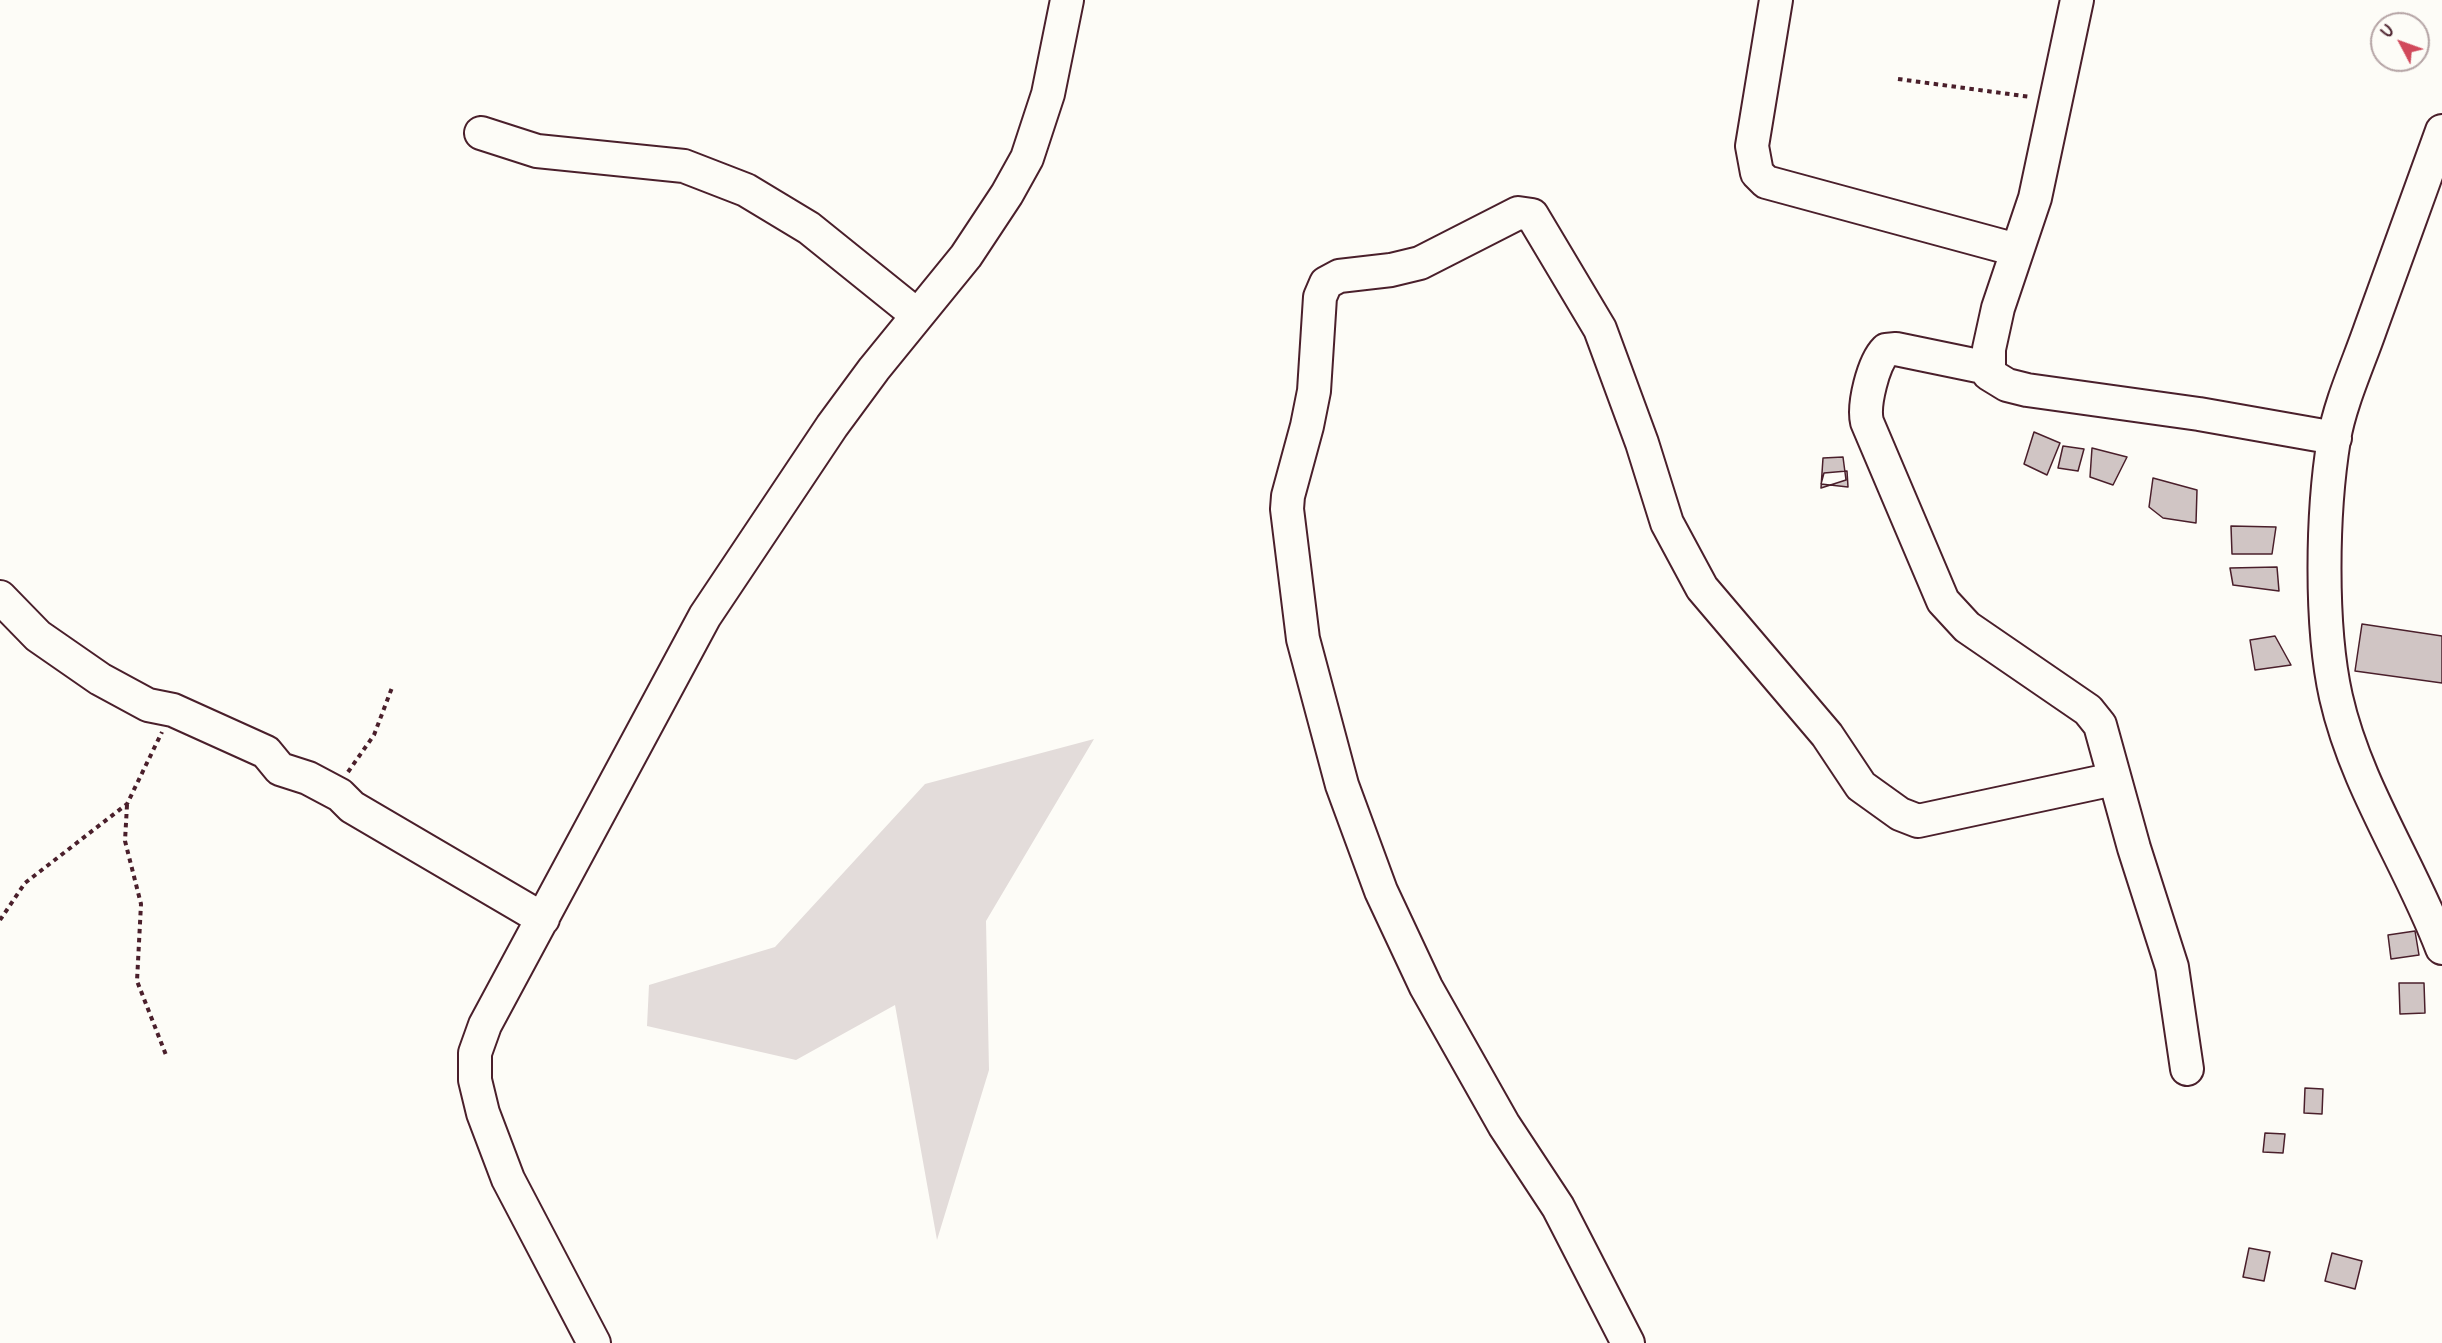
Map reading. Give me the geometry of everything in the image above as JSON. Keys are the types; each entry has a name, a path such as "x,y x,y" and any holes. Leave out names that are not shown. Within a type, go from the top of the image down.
{"street":[{"path":"588,1340 508,1179 483,1113 476,1080 475,1053 485,1025 705,616 832,426 917,315 966,256 1007,194 1027,158 1048,94 1067,0"},
{"path":"1776,0 1752,146 1757,173 1766,182 2017,250"},
{"path":"2077,0 2035,198 1998,308 1989,349 1988,368 1997,381 2027,390 2199,414 2335,438"},
{"path":"2442,130 2356,369 2335,438 2326,522 2329,644 2336,698 2356,759 2442,948"},
{"path":"481,133 537,151 684,166 746,190 809,228 917,315"},
{"path":"1628,1343 1558,1207 1504,1125 1426,987 1381,891 1342,784 1299,622 1287,509 1314,391 1320,297 1326,283 1339,276 1391,270 1420,263 1518,213 1533,215 1600,329 1642,443 1667,523 1678,547 1710,597 1827,735 1861,786 1900,814 1918,821 2114,779"},
{"path":"1988,368 1896,349 1886,350 1879,360 1864,407 1867,422 1943,600 1967,627 2096,717 2100,725 2114,779 2172,967 2187,1069"},
{"path":"0,597 38,636 100,679 148,705 173,710 266,752 280,769 308,778 340,795 352,807 543,919"}],"path":[{"path":"1898,79 2055,100"},
{"path":"340,795 346,775 374,735 393,685"},
{"path":"166,1054 137,981 141,904 125,841 127,804 173,710"},
{"path":"0,920 25,883 127,804"}],"shaded area":[{"path":"1094,739 986,921 989,1070 937,1240 895,1005 796,1060 647,1026 649,985 775,947 925,784"}],"building":[{"path":"2034,432 2060,443 2047,475 2024,464"},
{"path":"2063,446 2084,449 2078,471 2058,468"},
{"path":"2092,448 2127,457 2113,485 2090,477"},
{"path":"1843,457 1846,480 1821,488 1823,458"},
{"path":"1847,471 1848,487 1821,484 1824,473"},
{"path":"2153,478 2197,490 2196,523 2163,518 2149,507"},
{"path":"2231,526 2276,527 2272,554 2232,554"},
{"path":"2277,567 2279,591 2233,585 2230,568"},
{"path":"2362,624 2442,636 2442,683 2355,671"},
{"path":"2275,636 2291,665 2255,670 2250,640"},
{"path":"2415,931 2419,955 2391,959 2388,935"},
{"path":"2399,983 2424,983 2425,1013 2400,1014"},
{"path":"2305,1088 2323,1089 2322,1114 2304,1113"},
{"path":"2265,1133 2285,1134 2283,1153 2263,1152"},
{"path":"2249,1248 2270,1252 2264,1281 2243,1277"},
{"path":"2332,1253 2362,1261 2355,1289 2325,1281"}]}
